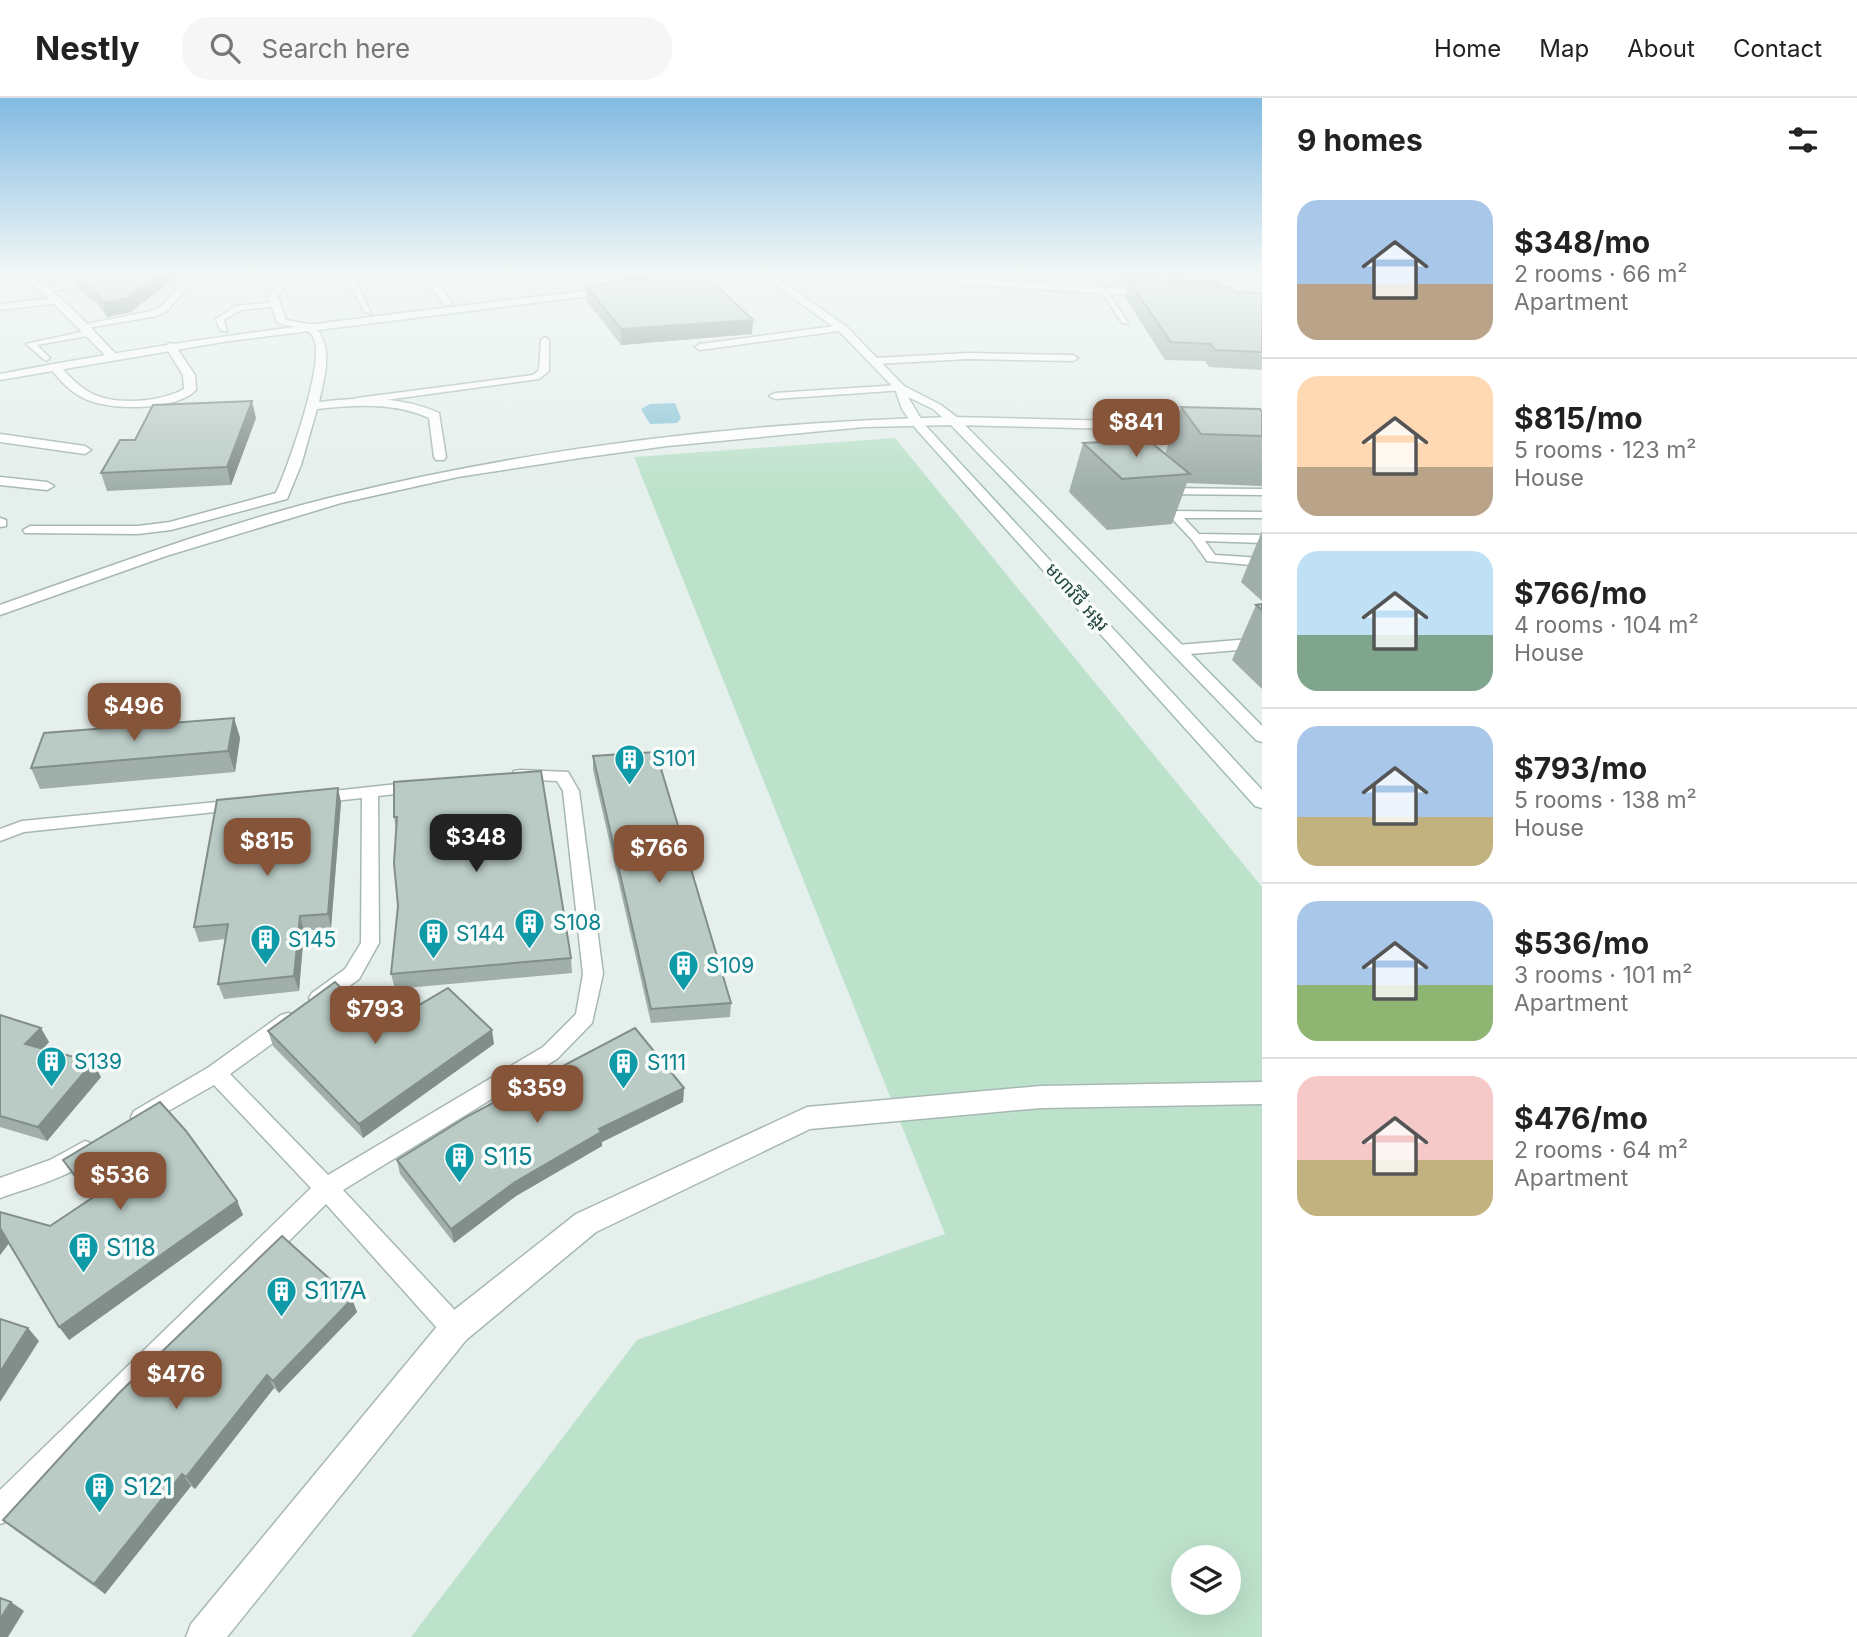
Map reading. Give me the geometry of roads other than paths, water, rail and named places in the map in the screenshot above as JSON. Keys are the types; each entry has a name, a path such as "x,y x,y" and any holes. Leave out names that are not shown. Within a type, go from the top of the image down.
{"street":[{"path":"105,347 109,351 160,347"},
{"path":"0,368 132,347"},
{"path":"50,362 78,390 92,398 121,403 177,398 190,390 189,375 171,347"},
{"path":"30,530 138,530 171,526 282,496 292,477 320,364 320,347"},
{"name":"មហាវិថី អង្គរ","path":"860,347 900,387 937,407 954,421 1262,736"},
{"path":"874,361 968,356 1073,358"},
{"path":"0,377 50,362"},
{"path":"775,396 900,387"},
{"name":"មហាវិថី អង្គរ","path":"900,387 904,407 915,421 1262,802"},
{"path":"310,406 357,401 424,410 435,416 440,457"},
{"path":"0,610 173,549 338,500 458,473 667,442 845,424 954,421 1208,427"},
{"path":"0,438 85,450"},
{"path":"0,481 47,486"},
{"path":"1178,650 1262,643"},
{"path":"204,1637 455,1329 586,1223 807,1118 1041,1097 1262,1093"}],"lane":[{"path":"33,347 50,362"},
{"path":"357,401 536,377 544,371 545,347"},
{"path":"1262,492 1156,491 1155,496 1196,537 1212,558 1262,562"},
{"path":"1172,514 1262,515"},
{"path":"1196,537 1262,539"},
{"path":"0,1510 326,1188 550,1053 585,1017 593,974 571,791 562,776 524,775 498,778"},
{"path":"301,799 434,785"},
{"path":"126,1127 216,1073 352,974 370,943 370,792"},
{"path":"0,835 22,827 259,803"},
{"path":"216,1073 455,1329"},
{"path":"0,1188 58,1167 103,1140"}],"water":[{"path":"675,403 681,418 677,423 650,424 641,409 650,404"}],"place":[{"name":"S101","path":"629,786"},
{"name":"S108","path":"530,950"},
{"name":"S144","path":"433,961"},
{"name":"S145","path":"265,967"},
{"name":"S109","path":"683,993"},
{"name":"S139","path":"51,1089"},
{"name":"S111","path":"624,1090"},
{"name":"S115","path":"460,1184"},
{"name":"S118","path":"83,1275"},
{"name":"S117A","path":"281,1318"},
{"name":"S121","path":"100,1514"}]}
